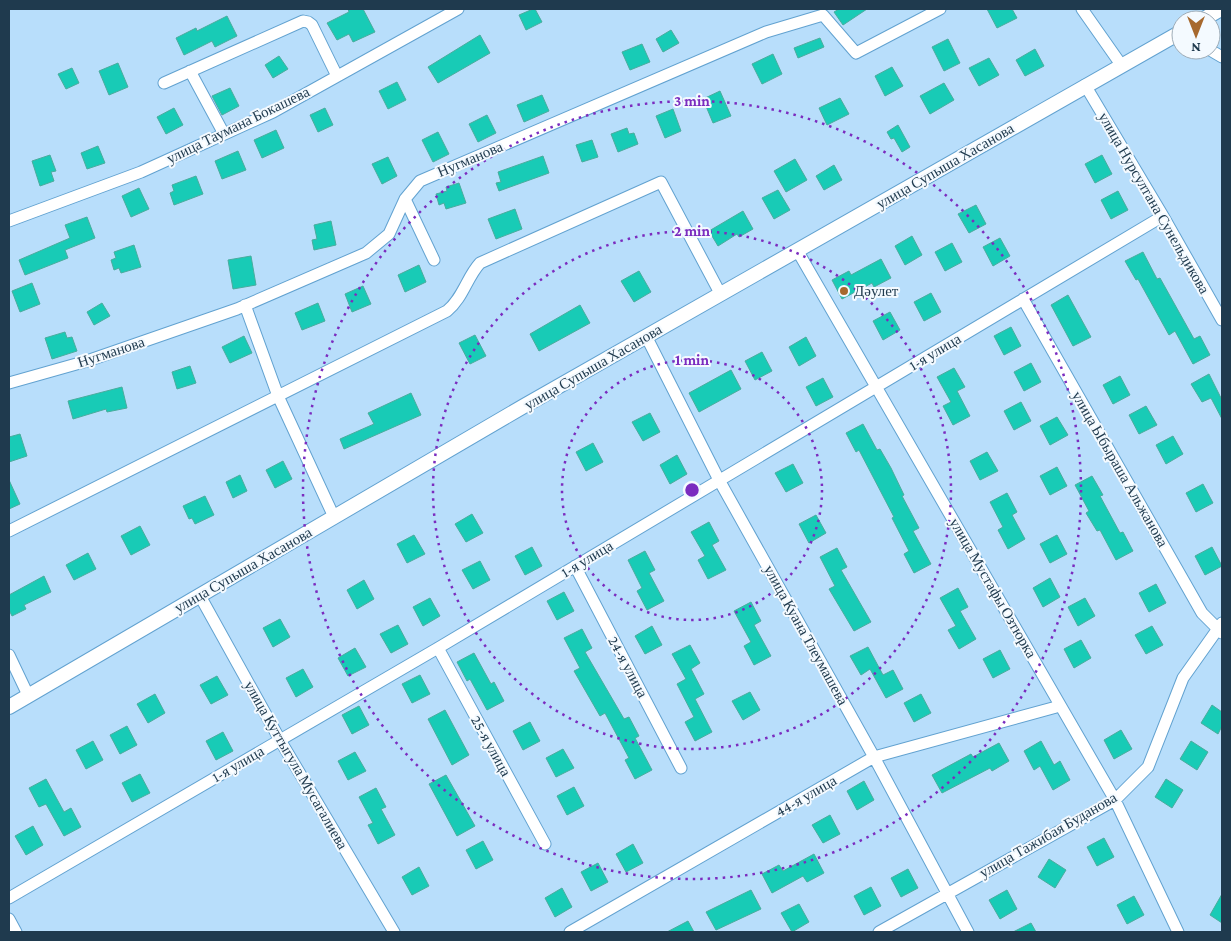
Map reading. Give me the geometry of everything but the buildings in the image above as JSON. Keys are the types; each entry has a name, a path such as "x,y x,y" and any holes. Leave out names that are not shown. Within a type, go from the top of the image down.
{"street":[{"name":"улица Таумана Бокашева","path":"9,221 142,172 273,112 458,9"},
{"name":"Нугманова","path":"9,384 87,360 245,305 366,253 389,234 405,199 420,181 766,32 823,14 856,53 940,9"},
{"path":"1082,9 1122,66"},
{"path":"164,83 303,21 312,25 337,76"},
{"name":"улица Супыша Хасанова","path":"9,707 646,336 1171,38"},
{"path":"190,72 224,134"},
{"name":"улица Нурсултана Сунельдикова","path":"1085,85 1164,216 1222,320"},
{"path":"9,531 447,311 458,299 480,263 661,182 721,295"},
{"path":"405,199 434,260"},
{"name":"1-я улица","path":"9,898 438,648 1164,216"},
{"name":"улица Мустафы Озтюрка","path":"797,250 1115,800 1178,932"},
{"name":"улица Ыбыраша Альжанова","path":"1023,299 1202,613 1220,629"},
{"path":"245,305 278,396 334,517"},
{"name":"улица Куана Тлеумашева","path":"646,336 719,480 874,757 968,932"},
{"name":"24-я улица","path":"575,566 681,768"},
{"name":"улица Куттыгула Мусагалиева","path":"200,596 280,740 394,932"},
{"name":"улица Тажибая Буданова","path":"879,932 1115,800 1148,767 1183,678 1220,629"},
{"name":"25-я улица","path":"438,648 545,844"},
{"path":"9,655 28,695"},
{"name":"44-я улица","path":"570,932 874,757 1060,706"},
{"path":"9,919 16,932"}],"place":[{"name":"Дәулет","path":"844,291"}]}
